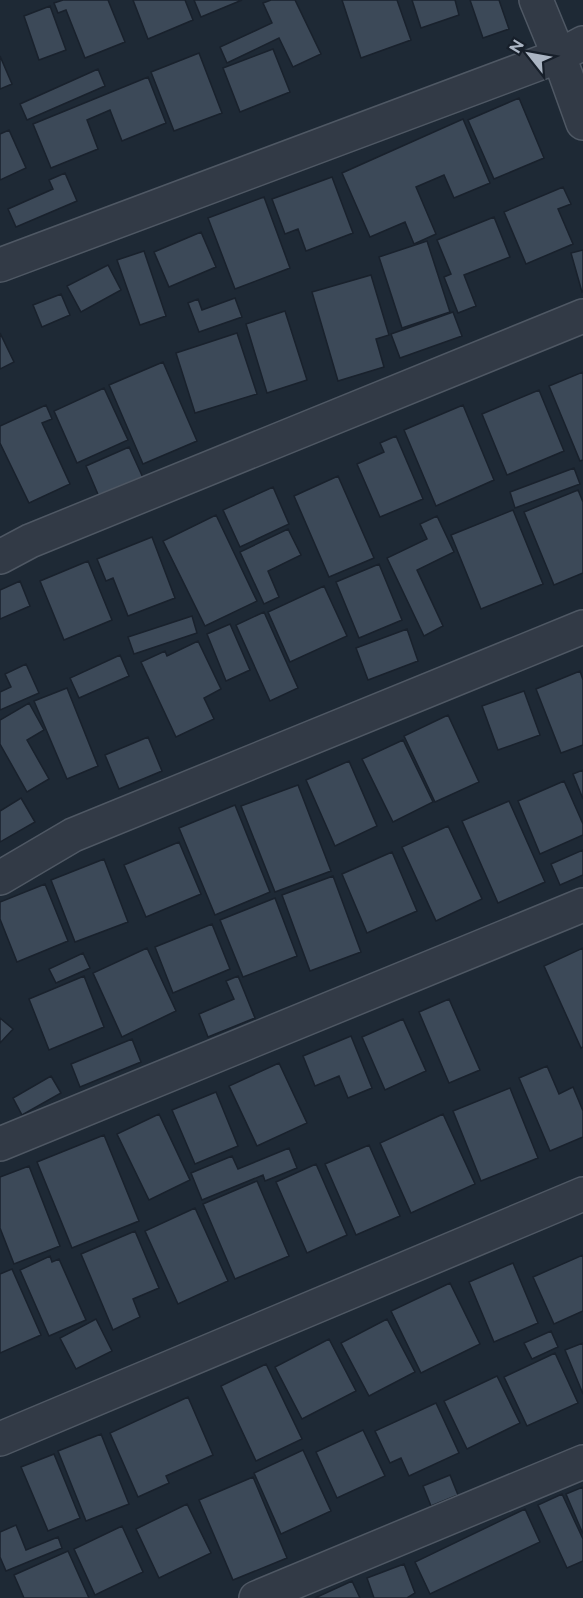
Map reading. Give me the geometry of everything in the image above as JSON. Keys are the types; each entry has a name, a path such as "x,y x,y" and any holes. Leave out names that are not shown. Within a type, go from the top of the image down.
{"street":[{"path":"536,0 571,49 583,123"},
{"path":"0,265 571,49"},
{"path":"0,556 30,541 583,316"},
{"path":"0,878 73,835 583,627"},
{"path":"0,1144 583,905"},
{"path":"0,1439 583,1194"},
{"path":"256,1598 583,1462"}],"building":[{"path":"63,0 108,0 125,42 85,58 66,10 58,13 54,3"},
{"path":"133,0 185,0 193,20 148,39"},
{"path":"194,0 242,0 201,17"},
{"path":"271,0 295,0 321,54 293,67 279,38 227,63 220,47 272,23 263,3"},
{"path":"342,0 397,0 411,40 361,58"},
{"path":"412,0 455,0 459,15 421,28"},
{"path":"470,0 499,0 509,29 483,38"},
{"path":"50,6 66,50 39,60 24,16"},
{"path":"273,49 290,92 240,112 223,68"},
{"path":"199,53 222,113 174,131 151,72"},
{"path":"0,56 12,84 0,89"},
{"path":"98,69 105,86 27,120 20,104"},
{"path":"148,77 166,123 122,141 110,110 87,120 98,149 51,168 33,124"},
{"path":"519,98 544,158 494,179 468,120"},
{"path":"463,119 490,183 454,198 444,175 416,187 436,234 414,244 405,222 370,237 342,173"},
{"path":"9,130 26,168 0,180 0,134"},
{"path":"65,173 77,201 16,227 8,209 53,189 49,180"},
{"path":"332,177 353,233 306,251 298,229 285,234 272,199"},
{"path":"563,187 571,204 558,209 573,244 526,264 504,212"},
{"path":"264,197 290,268 235,289 208,218"},
{"path":"494,217 510,257 464,275 476,306 458,313 444,277 451,274 437,240"},
{"path":"201,232 216,267 169,287 154,252"},
{"path":"427,241 450,312 402,328 379,257"},
{"path":"583,250 583,291 582,292 571,253"},
{"path":"144,251 166,316 140,325 117,260"},
{"path":"108,265 121,290 81,312 67,286"},
{"path":"371,275 389,335 376,339 384,367 338,381 312,292"},
{"path":"61,294 70,315 42,327 33,305"},
{"path":"235,298 242,317 199,332 188,303 198,299 202,310"},
{"path":"285,311 307,380 267,393 246,324"},
{"path":"453,312 462,336 400,358 391,334"},
{"path":"0,333 14,362 0,369"},
{"path":"237,333 257,394 195,413 176,353"},
{"path":"163,362 197,441 143,464 109,385"},
{"path":"583,372 583,460 580,461 549,386"},
{"path":"104,388 128,440 77,463 54,411"},
{"path":"539,390 564,451 507,475 482,414"},
{"path":"46,405 52,419 42,423 70,484 29,503 0,443 0,426"},
{"path":"463,405 494,480 436,506 404,430"},
{"path":"396,436 423,499 380,517 357,464 384,452 380,443"},
{"path":"129,447 144,480 100,499 86,466"},
{"path":"574,468 580,484 515,508 510,492"},
{"path":"338,476 374,558 329,577 294,496"},
{"path":"273,487 289,524 240,547 223,510"},
{"path":"578,490 583,502 583,573 554,585 524,512"},
{"path":"513,510 543,584 481,609 451,535"},
{"path":"216,515 257,601 205,626 163,541"},
{"path":"437,516 454,552 417,570 443,626 424,636 387,558 427,539 420,524"},
{"path":"288,529 301,555 268,571 279,597 264,604 240,552"},
{"path":"152,537 175,598 128,616 113,578 106,581 97,559"},
{"path":"88,561 112,620 64,640 40,581"},
{"path":"379,564 402,620 359,638 336,582"},
{"path":"20,581 30,606 0,619 0,590"},
{"path":"324,586 347,636 290,662 268,612"},
{"path":"264,612 298,688 270,701 236,625"},
{"path":"192,616 197,633 134,654 128,637"},
{"path":"230,624 250,670 226,681 207,634"},
{"path":"407,629 418,661 368,680 356,648"},
{"path":"198,641 221,689 204,698 214,719 176,737 141,662 165,651 167,656"},
{"path":"120,655 129,676 79,698 70,678"},
{"path":"26,664 39,693 0,710 0,692 11,687 5,674"},
{"path":"580,671 583,680 583,745 561,753 536,689"},
{"path":"67,688 98,766 67,779 34,701"},
{"path":"524,691 540,735 498,750 482,706"},
{"path":"29,703 44,730 27,740 49,779 27,792 0,744 0,720"},
{"path":"448,715 479,782 435,802 404,736"},
{"path":"148,737 162,771 119,789 105,755"},
{"path":"403,740 433,802 393,822 362,759"},
{"path":"349,761 377,826 335,846 306,780"},
{"path":"583,770 583,799 573,774"},
{"path":"564,781 583,824 583,835 540,854 518,801"},
{"path":"298,785 331,871 275,892 241,806"},
{"path":"21,798 35,822 0,842 0,811"},
{"path":"509,801 545,882 498,903 462,821"},
{"path":"235,805 270,892 215,915 179,828"},
{"path":"448,826 482,899 436,921 402,847"},
{"path":"179,842 201,894 146,917 124,865"},
{"path":"583,850 583,875 560,885 551,864"},
{"path":"392,852 417,911 367,933 342,874"},
{"path":"104,859 128,922 75,942 51,880"},
{"path":"333,876 361,952 310,971 282,895"},
{"path":"45,884 68,941 17,962 0,919 0,902"},
{"path":"275,898 297,956 243,977 220,920"},
{"path":"212,924 230,969 173,993 155,947"},
{"path":"147,948 176,1011 122,1037 93,973"},
{"path":"583,948 583,1047 581,1048 544,966"},
{"path":"83,953 90,968 56,983 49,969"},
{"path":"84,976 104,1027 49,1050 29,999"},
{"path":"238,976 255,1018 208,1037 199,1014 234,999 226,981"},
{"path":"449,999 480,1070 449,1083 419,1012"},
{"path":"0,1018 13,1029 0,1043"},
{"path":"403,1019 426,1071 385,1090 362,1037"},
{"path":"351,1036 372,1088 348,1098 339,1076 315,1086 303,1056"},
{"path":"132,1039 141,1062 80,1087 71,1064"},
{"path":"279,1063 307,1123 257,1146 229,1086"},
{"path":"547,1066 559,1094 573,1087 583,1111 583,1137 550,1151 519,1078"},
{"path":"51,1076 61,1093 22,1115 13,1098"},
{"path":"510,1088 538,1158 481,1181 453,1111"},
{"path":"216,1092 238,1146 195,1164 172,1110"},
{"path":"159,1114 190,1180 149,1200 117,1134"},
{"path":"443,1114 475,1184 411,1213 380,1143"},
{"path":"104,1135 139,1221 72,1248 37,1162"},
{"path":"369,1145 400,1216 356,1235 325,1164"},
{"path":"289,1148 297,1168 265,1181 263,1175 202,1200 191,1173 232,1156 238,1169"},
{"path":"316,1164 347,1235 307,1253 276,1182"},
{"path":"29,1166 60,1246 14,1264 0,1228 0,1177"},
{"path":"257,1181 289,1256 235,1279 203,1204"},
{"path":"195,1208 228,1281 178,1304 145,1231"},
{"path":"135,1231 159,1288 133,1299 140,1317 113,1330 81,1254"},
{"path":"583,1255 583,1311 554,1324 533,1277"},
{"path":"50,1256 52,1262 59,1259 86,1320 49,1336 20,1270"},
{"path":"513,1263 538,1323 494,1342 469,1282"},
{"path":"12,1269 41,1335 0,1353 0,1274"},
{"path":"450,1283 480,1344 421,1373 391,1311"},
{"path":"96,1319 112,1351 76,1369 60,1338"},
{"path":"387,1319 415,1372 369,1396 341,1343"},
{"path":"551,1331 558,1347 532,1359 524,1343"},
{"path":"329,1339 356,1391 302,1419 275,1367"},
{"path":"583,1343 583,1394 565,1350"},
{"path":"555,1353 578,1403 527,1426 504,1377"},
{"path":"266,1364 302,1439 256,1461 221,1386"},
{"path":"497,1376 520,1423 467,1449 444,1401"},
{"path":"188,1397 213,1455 166,1476 169,1483 138,1497 110,1433"},
{"path":"436,1403 459,1453 409,1476 401,1458 390,1463 375,1431"},
{"path":"363,1430 385,1476 337,1498 316,1452"},
{"path":"101,1434 129,1504 86,1521 58,1451"},
{"path":"303,1450 331,1511 281,1534 254,1473"},
{"path":"54,1454 80,1518 48,1531 21,1467"},
{"path":"450,1475 458,1495 431,1506 423,1486"},
{"path":"253,1477 287,1558 233,1580 199,1500"},
{"path":"583,1487 583,1534 566,1494"},
{"path":"562,1494 583,1539 583,1561 567,1568 538,1505"},
{"path":"187,1504 211,1553 159,1578 136,1529"},
{"path":"525,1509 540,1542 430,1594 415,1562"},
{"path":"16,1525 26,1550 58,1537 62,1548 6,1571 0,1557 0,1532"},
{"path":"122,1526 143,1572 95,1595 74,1549"},
{"path":"68,1551 89,1598 24,1598 14,1575"},
{"path":"404,1564 415,1593 407,1598 374,1598 367,1578"},
{"path":"352,1581 360,1598 315,1598"}]}
